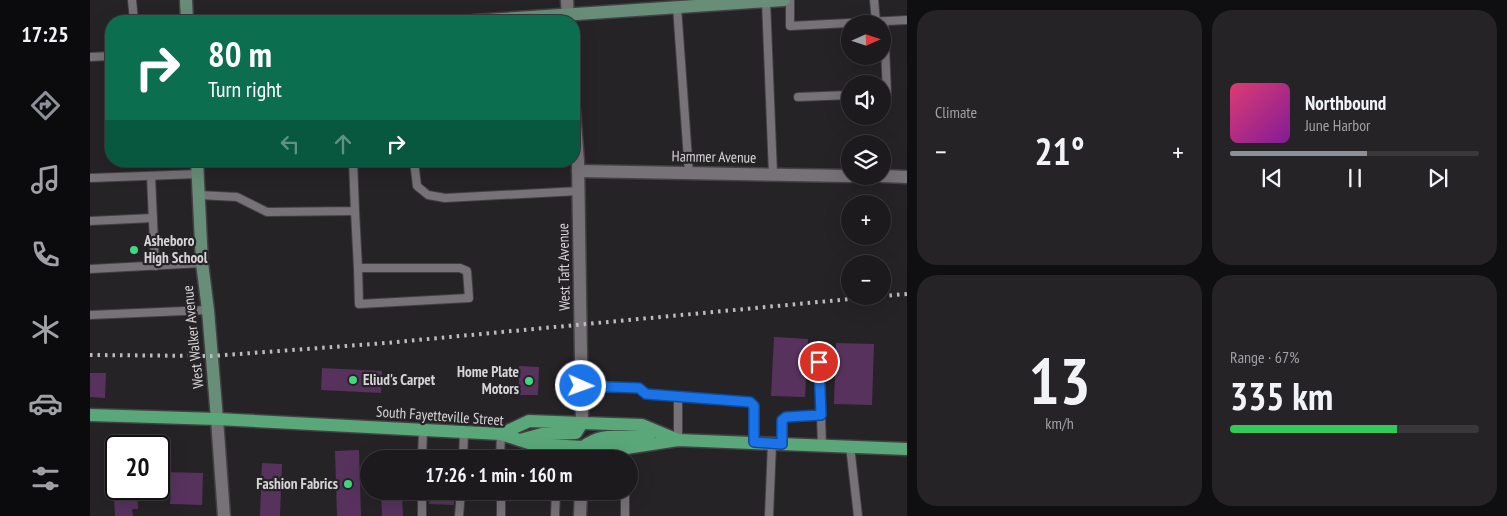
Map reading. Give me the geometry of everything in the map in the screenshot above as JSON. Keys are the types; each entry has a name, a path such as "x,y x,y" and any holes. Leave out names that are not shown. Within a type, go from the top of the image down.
{"main road":[{"name":"South Fayetteville Street","path":"90,415 217,419 501,434 532,444 566,450"},
{"path":"501,434 529,421 642,425 678,440"},
{"path":"520,440 542,434 576,433 582,423"},
{"path":"586,450 601,436 640,438 657,432"},
{"name":"South Fayetteville Street","path":"638,450 678,440 907,449"}],"street":[{"path":"186,0 187,15"},
{"path":"567,0 568,15"},
{"path":"580,17 677,7 784,0"},
{"name":"West Taft Avenue","path":"578,167 582,423"},
{"name":"West Walker Avenue","path":"197,168 200,195 202,263 217,419"},
{"name":"Hammer Avenue","path":"578,171 841,176"},
{"path":"891,176 907,177"},
{"path":"217,419 224,516"},
{"path":"580,516 581,500"}],"lane":[{"path":"132,0 133,15"},
{"path":"790,0 790,26 841,24"},
{"path":"874,0 878,15"},
{"path":"766,1 772,174"},
{"path":"677,7 689,173"},
{"path":"891,21 907,20"},
{"path":"90,57 105,56"},
{"path":"798,97 841,95"},
{"path":"352,167 359,304 469,298 467,270 460,268 358,268"},
{"path":"415,167 417,186 428,195 471,198 579,191"},
{"path":"90,178 152,176 197,168"},
{"path":"152,176 155,266"},
{"path":"200,195 237,197 267,212 355,211"},
{"path":"90,221 153,218"},
{"path":"90,270 202,263"},
{"path":"90,315 208,310"},
{"path":"819,362 822,445"},
{"path":"581,386 639,388 646,394 750,402 754,406 754,442"},
{"path":"678,397 678,440"},
{"path":"769,516 776,443 782,420 786,417 821,415"},
{"path":"422,431 422,450"},
{"path":"463,450 464,432"},
{"path":"500,450 501,434"},
{"path":"850,446 858,516"},
{"path":"422,500 422,516"},
{"path":"459,516 460,500"},
{"path":"501,500 501,516"},
{"path":"555,516 556,500"},
{"path":"625,500 625,516"}],"building":[{"path":"774,337 808,339 805,397 771,396"},
{"path":"836,343 874,344 872,405 834,404"},
{"path":"519,366 539,367 538,395 519,395"},
{"path":"322,368 382,371 381,393 321,390"},
{"path":"90,373 106,373 105,398 90,397"},
{"name":"Fashion Fabrics","path":"359,450 361,516 337,516 335,451"},
{"path":"262,463 282,464 280,516 260,516"},
{"path":"170,472 203,473 202,505 170,504"},
{"path":"114,500 138,500 138,509 132,509 133,516 115,516"},
{"path":"381,500 402,500 403,516 382,516"},
{"path":"429,500 454,500 454,505 429,504"}],"railway":[{"path":"891,295 907,294"},
{"path":"90,355 212,356 386,343 841,300"}],"place":[{"name":"Asheboro High School","path":"134,250"},
{"name":"Eliud's Carpet","path":"353,380"},
{"name":"Home Plate Motors","path":"529,381"},
{"name":"Fashion Fabrics","path":"348,484"}],"route":[{"path":"581,386 639,388 643,394 750,402 754,406 754,442 782,444 782,420 786,417 821,415 819,362"}]}
